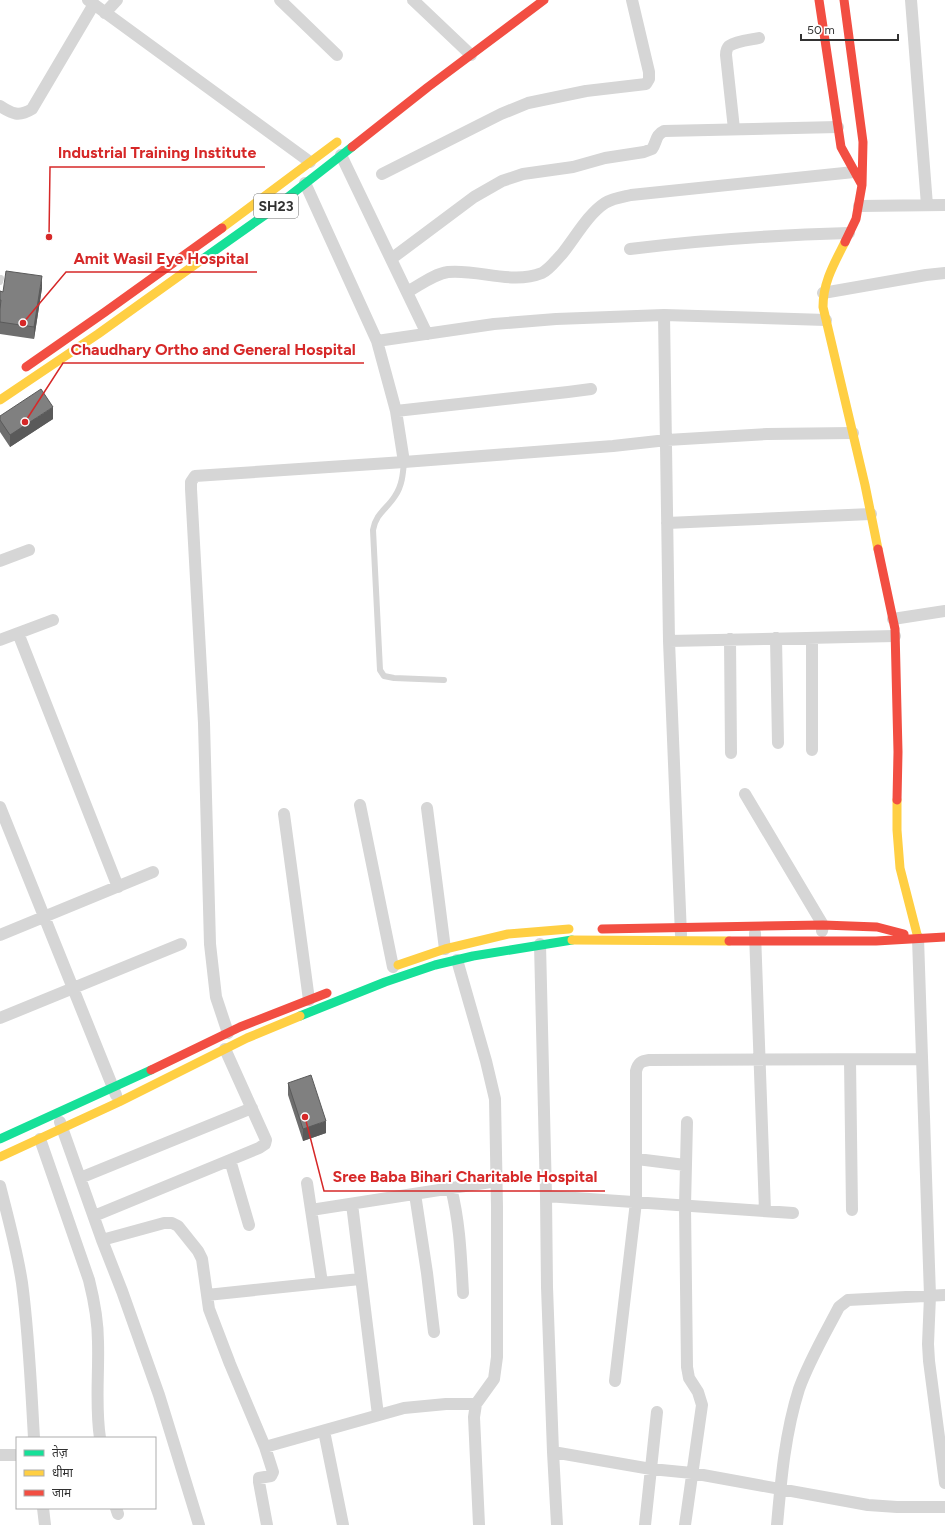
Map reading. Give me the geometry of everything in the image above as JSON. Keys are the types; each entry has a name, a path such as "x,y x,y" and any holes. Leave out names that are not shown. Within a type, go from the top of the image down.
{"street":[{"path":"105,13 118,0"},
{"path":"280,0 337,55"},
{"path":"414,0 465,49"},
{"name":"SH23","path":"0,400 98,334 265,215 341,155 465,49 544,0"},
{"path":"382,174 501,114 528,103 586,91 646,84 650,79 650,72 632,0"},
{"path":"819,0 841,147 862,185"},
{"path":"844,0 863,142 862,185 856,219 828,276 823,293 823,307 872,514 895,636 898,752 897,830 900,868 918,938 930,1296 928,1344 945,1483"},
{"path":"911,0 927,205"},
{"path":"0,106 15,113 23,114 32,109 91,2 310,162"},
{"path":"734,129 726,55 727,50 729,46 759,38"},
{"path":"391,259 474,197 502,181 523,174 573,167 606,158 644,152 652,149 659,133 664,131 838,127"},
{"name":"SH23","path":"19,371 91,323 257,203 341,139"},
{"path":"341,155 428,334"},
{"path":"407,292 438,275 448,272 522,277 543,272 554,263 595,212 616,198 631,194 854,172"},
{"path":"305,183 377,341 396,411 404,462"},
{"path":"859,206 945,205"},
{"path":"630,249 695,241 802,234 849,233"},
{"path":"823,293 945,273"},
{"path":"377,341 494,324 526,321 664,315 826,320"},
{"path":"664,315 669,640 681,940"},
{"path":"396,411 590,389"},
{"path":"228,1033 216,997 210,944 204,723 191,482 195,476 404,462 613,446 666,440 767,434 853,432"},
{"path":"667,523 872,514"},
{"path":"0,561 29,550"},
{"path":"893,619 945,611"},
{"path":"0,640 53,620"},
{"path":"18,634 118,887"},
{"path":"669,640 895,636"},
{"path":"776,638 778,743"},
{"path":"812,638 812,750"},
{"path":"730,639 731,753"},
{"path":"745,794 823,924 822,941"},
{"path":"360,805 389,968 446,948 508,934 586,929 754,927 823,924 877,927 918,938"},
{"path":"0,807 119,1102"},
{"path":"427,808 446,948"},
{"path":"284,814 309,1000"},
{"path":"0,935 153,872"},
{"path":"754,927 765,1211"},
{"path":"0,1157 119,1102 247,1038 385,982 435,965 456,960 566,940 876,941 945,937"},
{"path":"0,1018 181,944"},
{"path":"540,944 546,1196 546,1287 557,1525"},
{"path":"456,960 493,1086 495,1099 497,1181 496,1369 494,1379 476,1404 474,1417 479,1525"},
{"path":"0,1139 113,1088 240,1027 337,989"},
{"path":"94,1216 259,1148 265,1144 266,1140 225,1049"},
{"path":"615,1382 636,1202 636,1071 638,1065 642,1061 648,1060 922,1059"},
{"path":"850,1060 852,1210"},
{"path":"80,1178 252,1108"},
{"path":"57,1114 160,1395 199,1525"},
{"path":"685,1525 702,1405 698,1392 689,1378 686,1367 686,1122"},
{"path":"40,1139 90,1280 98,1341 100,1437"},
{"path":"637,1159 685,1165"},
{"path":"230,1160 249,1225"},
{"path":"311,1210 497,1181"},
{"path":"307,1183 322,1283"},
{"path":"0,1186 22,1282 34,1437"},
{"path":"451,1188 459,1232 463,1293"},
{"path":"415,1194 428,1273 434,1332"},
{"path":"546,1196 793,1213"},
{"path":"352,1204 378,1416"},
{"path":"102,1240 164,1223 172,1223 178,1226 198,1251 202,1259 210,1309 230,1364 265,1447 272,1472 271,1476 259,1478 267,1525"},
{"path":"207,1295 360,1279"},
{"path":"777,1525 780,1489 788,1439 799,1390 806,1371 839,1307 848,1300 945,1295"},
{"path":"265,1447 404,1408 427,1405 476,1404"},
{"path":"646,1525 657,1412"},
{"path":"324,1431 343,1525"},
{"path":"553,1452 651,1469 692,1473 868,1505 897,1507 945,1507"},
{"path":"0,1456 16,1455"},
{"path":"43,1509 45,1525"}],"lane":[{"path":"404,462 399,489 395,497 377,516 373,530 380,670 384,676 394,678 444,680"}],"building":[{"path":"6,271 42,276 34,327 0,322 0,291 3,292"},
{"path":"41,389 53,407 10,435 0,420 0,416"},
{"path":"311,1075 326,1121 303,1129 288,1083"}],"traffic: fast":[{"path":"200,261 265,215 352,147"},
{"path":"300,1016 385,982 435,965 473,956 572,940"},
{"path":"0,1139 151,1070"}],"traffic: slow":[{"path":"222,228 337,142"},
{"path":"845,242 827,281 823,298 823,307 865,485 878,549"},
{"path":"0,400 98,334 200,261"},
{"path":"897,800 897,830 900,868 918,938"},
{"path":"398,965 445,949 508,934 569,929"},
{"path":"572,940 729,941"},
{"path":"0,1157 119,1102 247,1038 300,1016"}],"traffic: jam":[{"path":"352,147 428,87 544,0"},
{"path":"819,0 841,147 862,185"},
{"path":"844,0 863,142 862,185 856,219 845,242"},
{"path":"26,367 222,228"},
{"path":"878,549 895,629 898,752 897,800"},
{"path":"602,929 823,925 877,927 904,934"},
{"path":"729,941 876,941 945,937"},
{"path":"151,1070 240,1027 327,993"}],"place":[{"name":"Industrial Training Institute","path":"49,237"},
{"name":"Amit Wasil Eye Hospital","path":"23,323"},
{"name":"Chaudhary Ortho and General Hospital","path":"25,422"},
{"name":"Sree Baba Bihari Charitable Hospital","path":"305,1117"}]}
